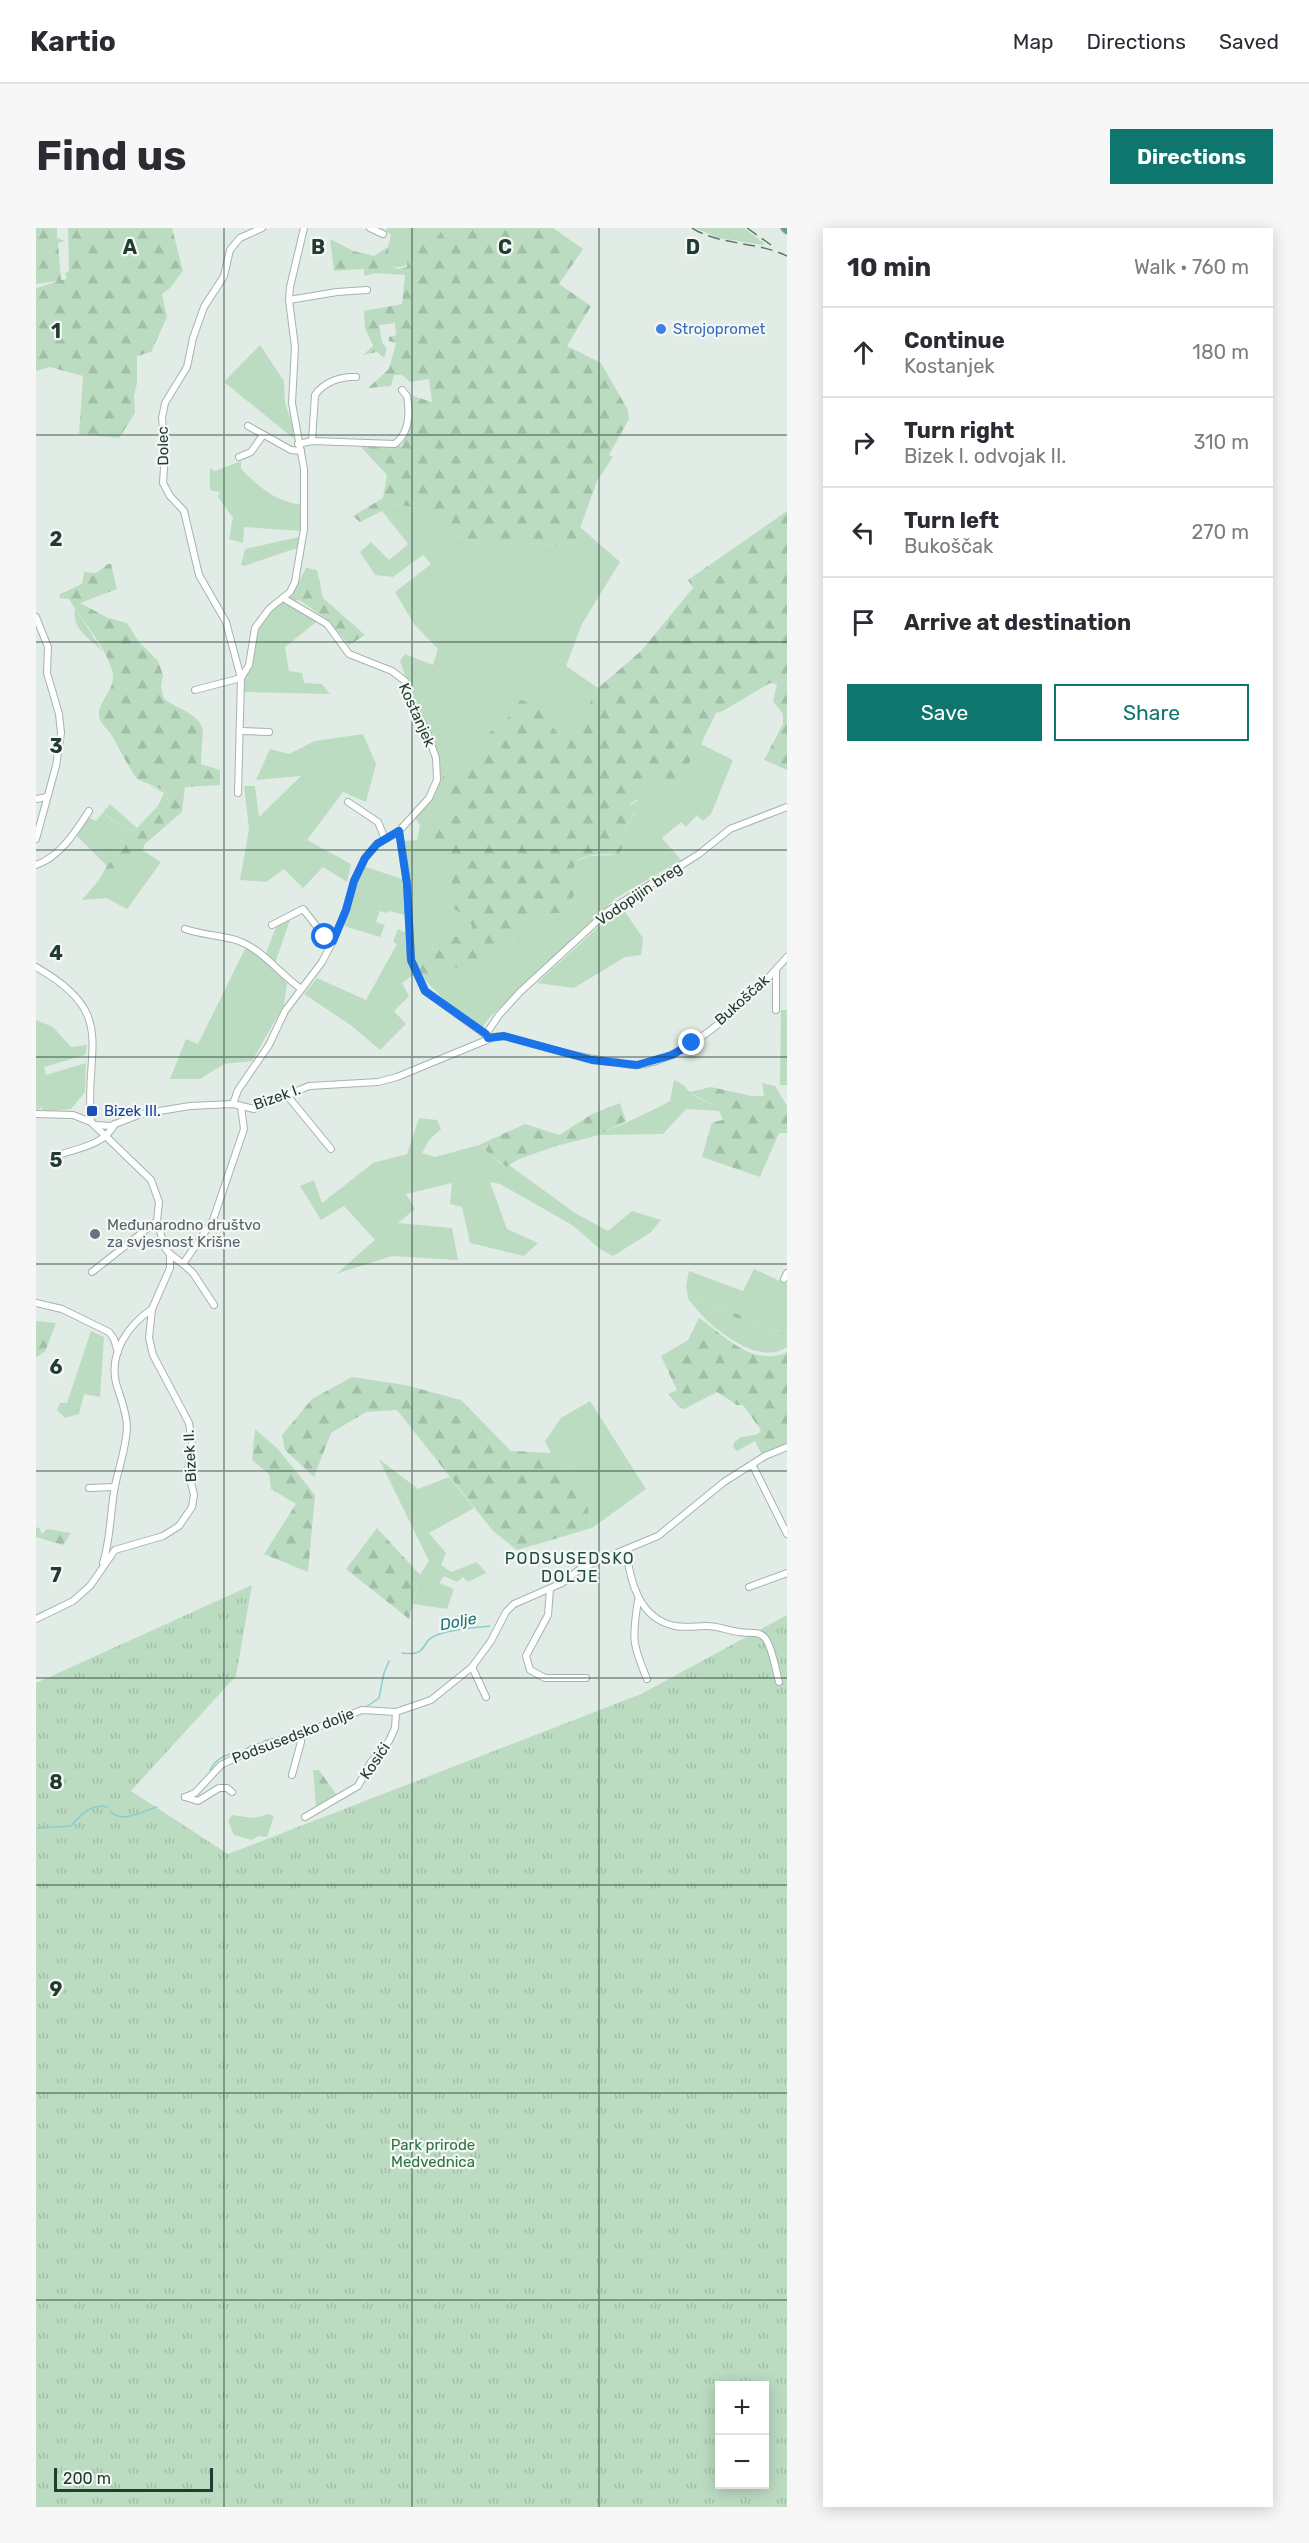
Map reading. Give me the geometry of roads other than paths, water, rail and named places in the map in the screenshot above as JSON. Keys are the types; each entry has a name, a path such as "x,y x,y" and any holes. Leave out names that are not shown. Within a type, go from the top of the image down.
{"street":[{"name":"Dolec","path":"238,792 241,678 226,622 199,575 184,511 170,496 163,483 165,451 162,418 169,395 187,367 193,338 204,307 224,276 230,250 240,238 262,228"},
{"path":"195,690 241,678 249,665 255,628 269,609 290,592 298,572 304,529 305,493 301,451 292,403 295,347 289,300 304,228"},
{"path":"370,228 383,234"},
{"path":"289,300 337,292 367,290"},
{"path":"312,441 315,395 339,378 356,377"},
{"path":"298,444 312,441 395,444 403,435 408,421 407,396 402,390"},
{"path":"248,426 291,450 301,451"},
{"path":"239,457 251,452 263,435"},
{"name":"Kostanjek","path":"233,1104 238,1090 269,1045 285,1011 300,988 322,962 346,910 354,881 365,858 377,844 399,831 429,798 437,780 436,758 426,730 411,702 405,681 392,671 349,654 327,624 283,598"},
{"path":"36,617 48,646 47,674 61,725 59,755 36,839"},
{"path":"241,731 269,732"},
{"path":"36,799 47,797"},
{"path":"348,802 378,822 385,840"},
{"name":"Vodopijin breg","path":"487,1036 499,1014 520,992 608,911 699,854 730,829 787,807"},
{"path":"36,865 44,862 73,836 89,811"},
{"path":"399,831 407,884 411,960 425,991 487,1036"},
{"path":"272,925 303,909 325,937 333,941"},
{"path":"185,929 202,936 238,941 260,953 300,988"},
{"name":"Bukoščak","path":"487,1036 504,1036 592,1060 637,1065 672,1055 692,1043 747,1000 787,957"},
{"path":"36,967 68,987 81,1002 93,1026 94,1124"},
{"path":"776,970 776,1010"},
{"name":"Bizek I.","path":"94,1124 115,1124 141,1114 190,1106 233,1104 254,1109 309,1086 378,1082 397,1077 487,1036"},
{"path":"286,1094 331,1149"},
{"path":"183,1264 213,1221 244,1129 241,1107"},
{"path":"36,1114 73,1115 94,1124 151,1180 159,1202 157,1221 165,1248 193,1273 214,1305"},
{"path":"62,1154 106,1137 115,1124"},
{"path":"92,1272 157,1221"},
{"name":"Bizek II.","path":"36,1619 73,1601 90,1586 115,1550 170,1532 179,1526 192,1507 194,1495 188,1470 192,1443 189,1423 153,1355 149,1338 152,1309 166,1281 170,1268 170,1254"},
{"path":"36,1303 62,1309 109,1332 114,1339 118,1353"},
{"path":"103,1567 110,1539 115,1487 122,1464 127,1429 115,1375 118,1353 131,1326 152,1309"},
{"name":"Podsusedsko dolje","path":"232,1792 225,1787 219,1788 198,1801 185,1797 195,1792 221,1765 256,1748 280,1742 362,1710 396,1712 431,1700 472,1667 491,1641 506,1612 514,1604 562,1583 580,1569 658,1536 724,1482 787,1447"},
{"path":"753,1464 787,1534"},
{"path":"89,1488 115,1487"},
{"path":"626,1550 628,1572 638,1600 655,1617 673,1626 692,1628 709,1625 740,1633 759,1633 766,1638 779,1682"},
{"path":"749,1587 787,1573"},
{"path":"550,1589 548,1615 526,1656 530,1670 545,1678 586,1678"},
{"path":"638,1600 632,1636 647,1679"},
{"path":"472,1667 486,1697"},
{"name":"Kosići","path":"305,1817 358,1786 371,1762 389,1741 395,1728 396,1712"},
{"path":"292,1775 301,1742 301,1732"}],"waterway":[{"name":"Dolje","path":"516,1607 523,1603"},
{"name":"Dolje","path":"402,1653 417,1653 431,1638 443,1633 490,1626"},
{"name":"Dolje","path":"366,1707 379,1698 389,1661"},
{"name":"Dolje","path":"264,1741 280,1737"},
{"name":"Dolje","path":"245,1750 253,1744"},
{"name":"Dolje","path":"210,1770 223,1757 241,1752"},
{"name":"Dolje","path":"36,1828 71,1826 92,1808 108,1807"},
{"name":"Dolje","path":"110,1811 115,1815 126,1817 157,1807"}],"railway":[{"path":"692,228 715,238 763,248 787,256"},
{"path":"747,228 771,245"}],"place":[{"name":"Strojopromet","path":"661,329"},
{"name":"Bizek III.","path":"92,1111"},
{"name":"Međunarodno društvo za svjesnost Krišne","path":"95,1234"}],"district":[{"name":"PODSUSEDSKO DOLJE","path":"570,1567"}],"park label":[{"name":"Park prirode Medvednica","path":"433,2154"}]}
